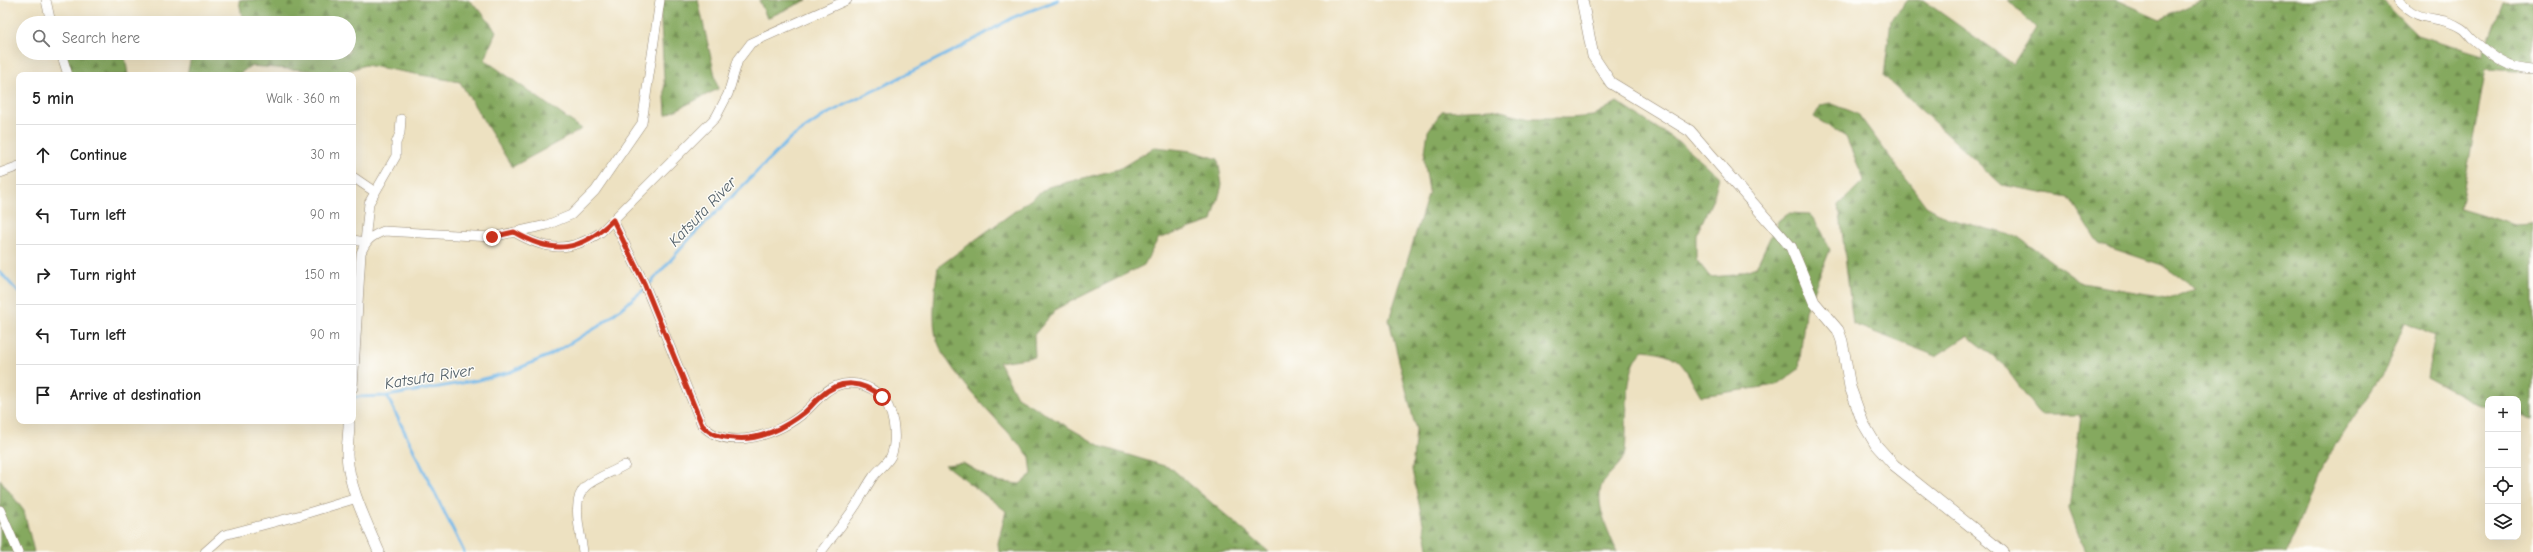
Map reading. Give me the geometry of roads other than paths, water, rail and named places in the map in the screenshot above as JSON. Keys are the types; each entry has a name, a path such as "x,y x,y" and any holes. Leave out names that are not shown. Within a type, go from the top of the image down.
{"street":[{"path":"46,0 45,7 48,16"},
{"path":"365,242 372,236 384,231 492,237 547,225 571,215 595,191 642,123 660,0"},
{"path":"514,232 533,243 551,248 568,247 586,242 613,220 716,117 728,94 738,60 751,43 847,0"},
{"path":"1582,0 1593,56 1611,83 1690,131 1791,247 1814,302 1838,330 1842,341 1850,387 1863,422 1876,445 1894,465 2003,552"},
{"path":"2398,0 2407,10 2418,16 2462,28 2504,64 2520,70 2533,70"},
{"path":"63,60 67,72"},
{"path":"356,337 361,253 365,242 369,203 396,156 396,143 400,133 401,120"},
{"path":"0,173 16,167"},
{"path":"356,179 375,192"},
{"path":"613,220 644,283 702,425 710,433 741,439 760,436 786,425 806,412 821,396 836,386 857,383 869,386 882,397 894,424 895,442 890,458 872,477 854,508 821,552"},
{"path":"356,240 365,242"},
{"path":"349,424 347,455 349,473 357,498 380,552"},
{"path":"583,552 577,506 581,493 586,486 625,465"},
{"path":"205,552 224,535 301,515 357,498"},
{"path":"0,510 18,552"}],"waterway":[{"name":"Katsuta River","path":"356,397 387,396 479,380 510,372 550,355 599,326 646,288 692,236 791,138 825,115 961,47 1014,17 1058,0"},
{"name":"Katsuta River","path":"0,272 16,290"},
{"path":"387,396 464,552"}]}
